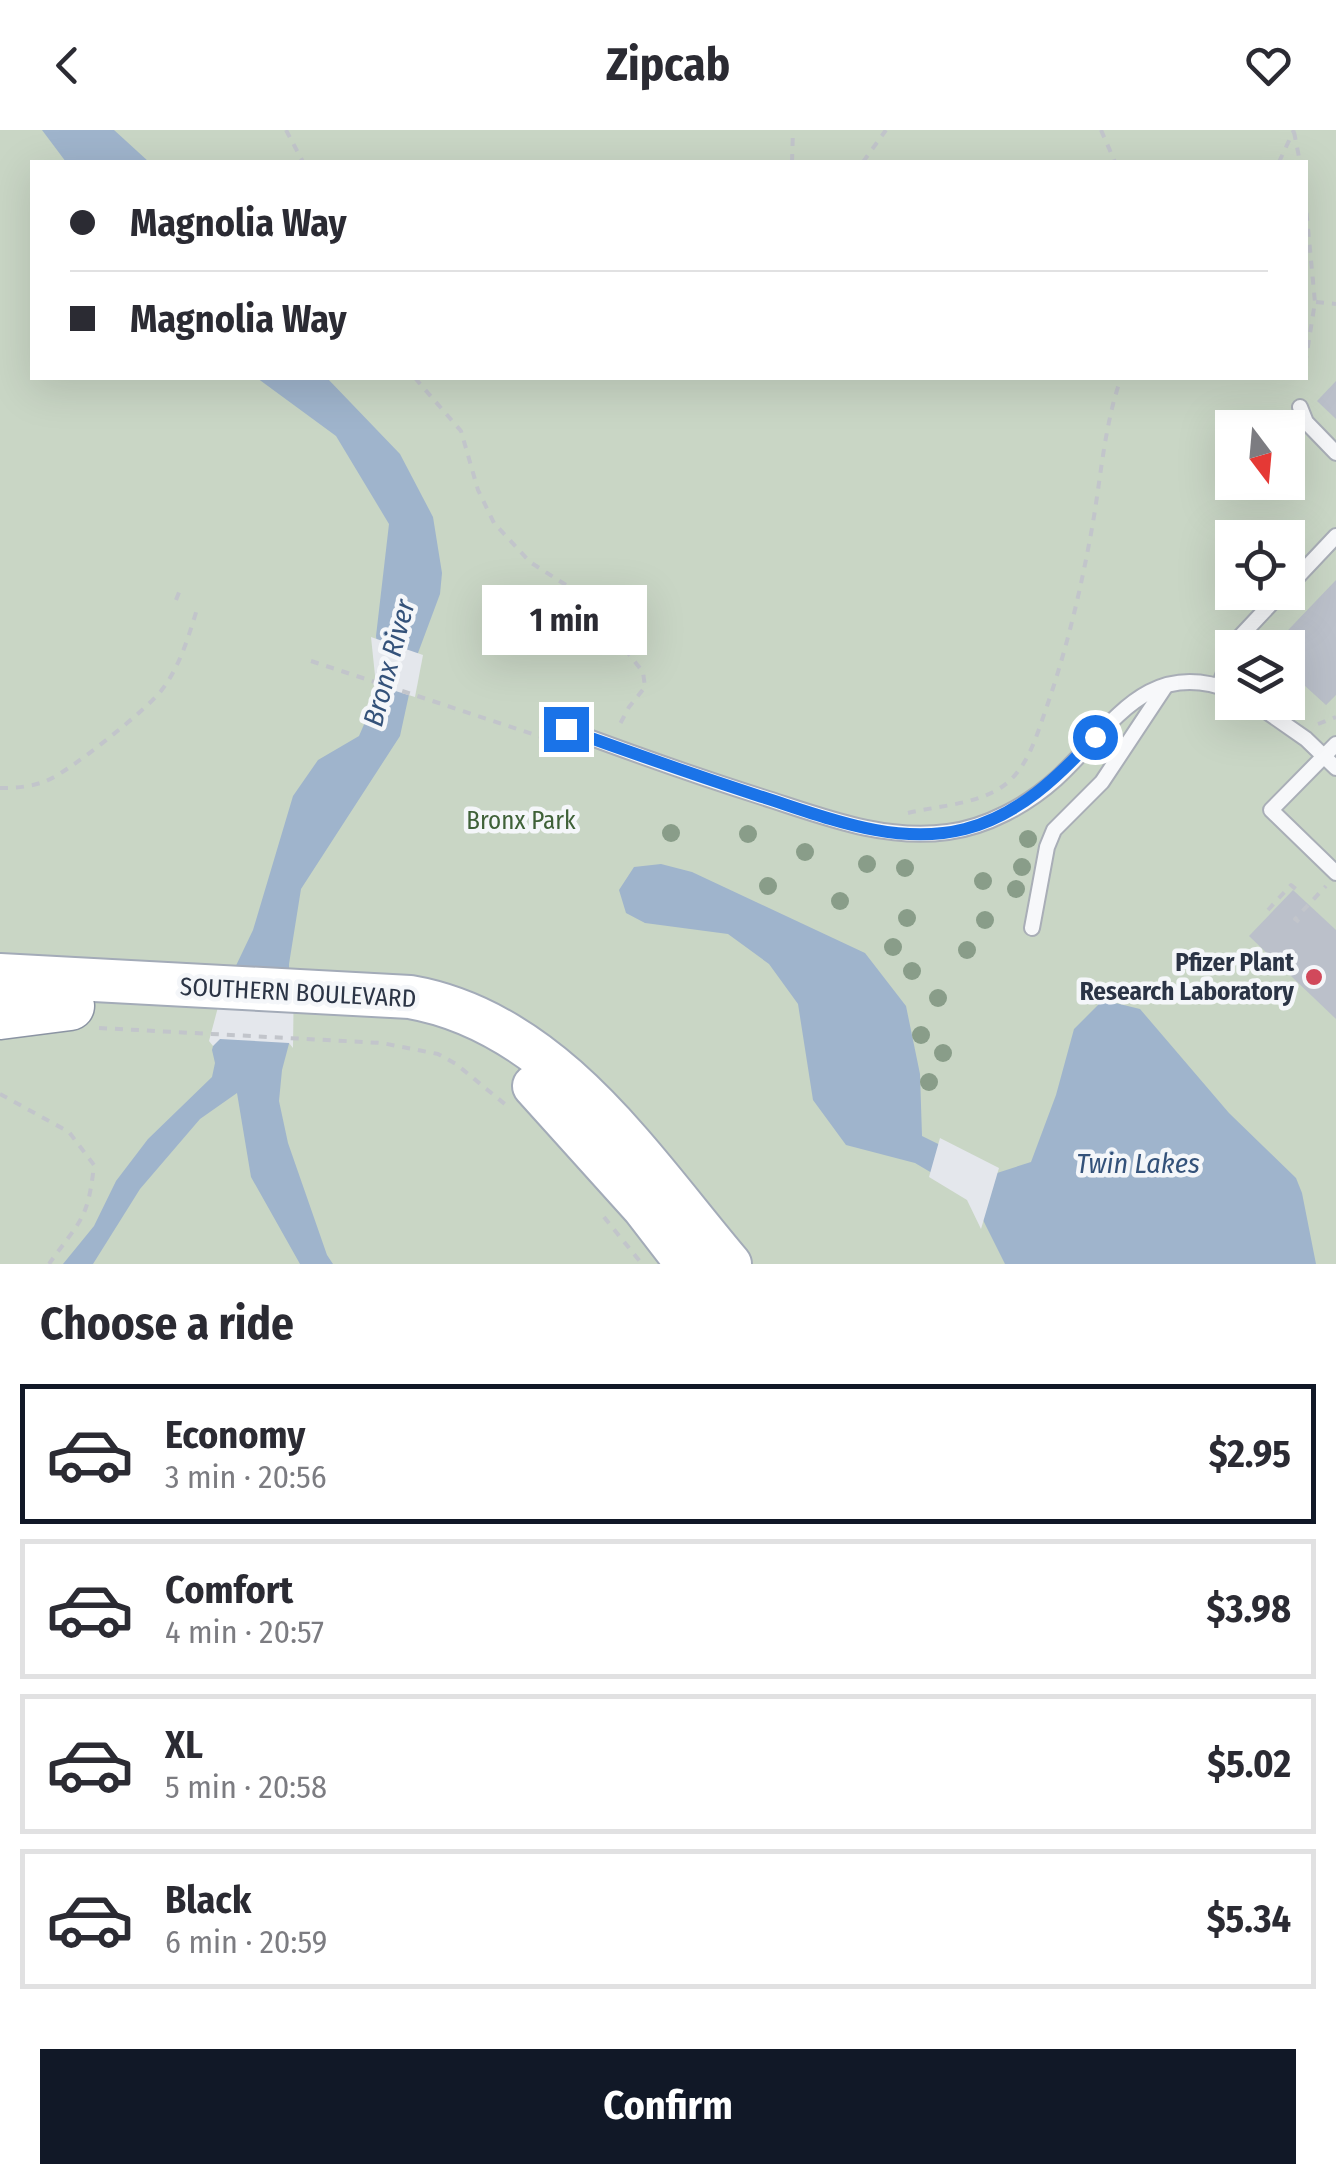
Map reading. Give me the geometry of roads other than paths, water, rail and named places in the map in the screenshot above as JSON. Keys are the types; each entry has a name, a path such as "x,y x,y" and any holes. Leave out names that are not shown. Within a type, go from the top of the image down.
{"highway":[{"path":"0,1015 83,1017"}],"main road":[{"name":"SOUTHERN BOULEVARD","path":"0,975 208,1011"},
{"name":"SOUTHERN BOULEVARD","path":"351,1018 410,997 448,1005 485,1020 534,1051 626,1139 730,1264"},
{"name":"SOUTHERN BOULEVARD","path":"0,1001 83,1017 208,1011 351,1018 442,1031 474,1044 506,1064 560,1112 687,1264"}],"lane":[{"path":"1300,407 1306,422 1336,453"},
{"path":"1305,569 1336,536"},
{"path":"1247,630 1266,610"},
{"path":"565,737 615,747 835,820 884,832 948,832 1006,814 1055,780 1132,701 1166,686 1190,683 1215,687"},
{"path":"1032,928 1046,847 1054,830 1102,782 1166,686"},
{"path":"1279,720 1336,768"},
{"path":"1332,878 1271,810 1336,744"}],"water":[{"path":"42,130 114,130 147,160 64,160"},
{"name":"Bronx River","path":"260,380 329,380 400,454 433,517 442,573 440,594 418,653 400,736 301,889 289,964 290,1040 279,1101 288,1143 333,1264 300,1264 251,1177 237,1093 200,1119 140,1189 93,1264 63,1264 94,1226 116,1181 148,1139 212,1077 212,1050 232,974 253,930 293,796 318,760 359,736 382,683 376,636 389,524 336,436"},
{"name":"Twin Lakes","path":"661,864 692,872 865,953 906,1006 920,1074 922,1136 997,1173 1031,1162 1056,1095 1074,1029 1103,1000 1140,1009 1229,1113 1296,1178 1316,1264 1005,1264 971,1196 915,1163 846,1145 813,1100 798,1004 769,964 728,934 645,923 626,913 619,890 634,867"}],"place":[{"name":"Pfizer Plant Research Laboratory","path":"1314,977"}],"park label":[{"name":"Bronx Park","path":"521,821"}]}
